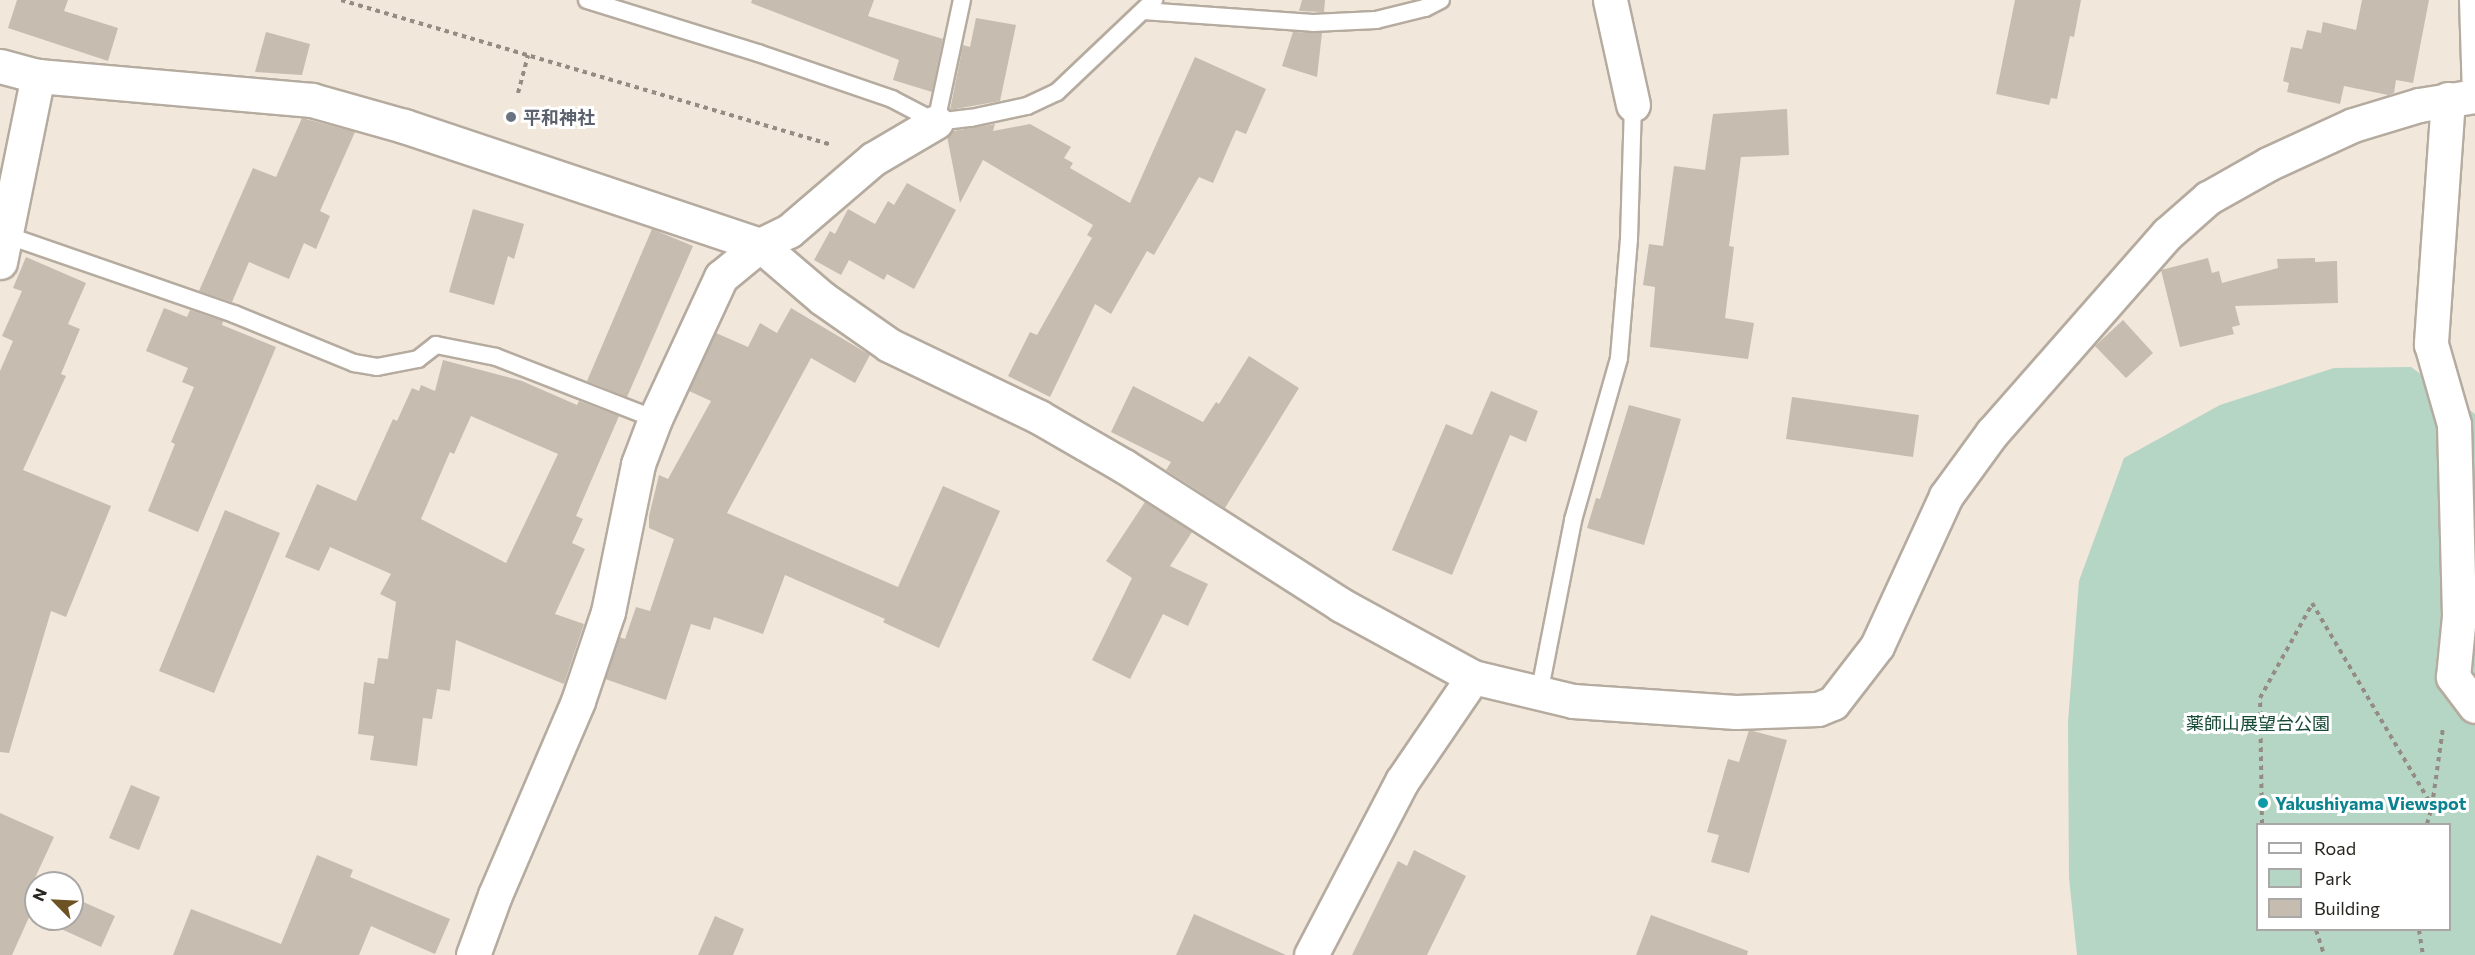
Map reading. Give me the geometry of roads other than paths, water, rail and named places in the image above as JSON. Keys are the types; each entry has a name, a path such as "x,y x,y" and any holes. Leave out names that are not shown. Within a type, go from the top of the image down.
{"street":[{"path":"1610,0 1633,105"},
{"path":"0,66 38,76 312,100 404,126 760,245 822,298 889,345 1048,422 1124,466 1341,605 1473,676 1573,701 1736,712 1818,709 1833,703 1876,646 1946,496 1992,433 2167,234 2208,198 2268,164 2353,125 2419,105 2465,97 2431,344 2454,424 2459,616 2453,677 2475,706"},
{"path":"3,249 38,76"},
{"path":"473,955 495,895 578,701 608,612 638,464 655,419 722,277 760,245 789,231 873,159 936,122"},
{"path":"1311,955 1337,899 1401,781 1473,676"}],"lane":[{"path":"587,0 758,53 892,99 936,122 970,118 1027,106 1057,92 1149,5 1334,22 1376,21 1425,8 1441,0"},
{"path":"936,122 962,0"},
{"path":"2465,97 2468,0"},
{"path":"1539,694 1573,520 1619,358 1629,239 1633,105"},
{"path":"3,249 234,314 354,363 377,367 418,358 436,345 496,357 655,419"}],"place":[{"name":"平和神社","path":"511,117"},
{"name":"Yakushiyama Viewspot","path":"2263,803"}],"park label":[{"name":"薬師山展望台公園","path":"2258,723"}]}
